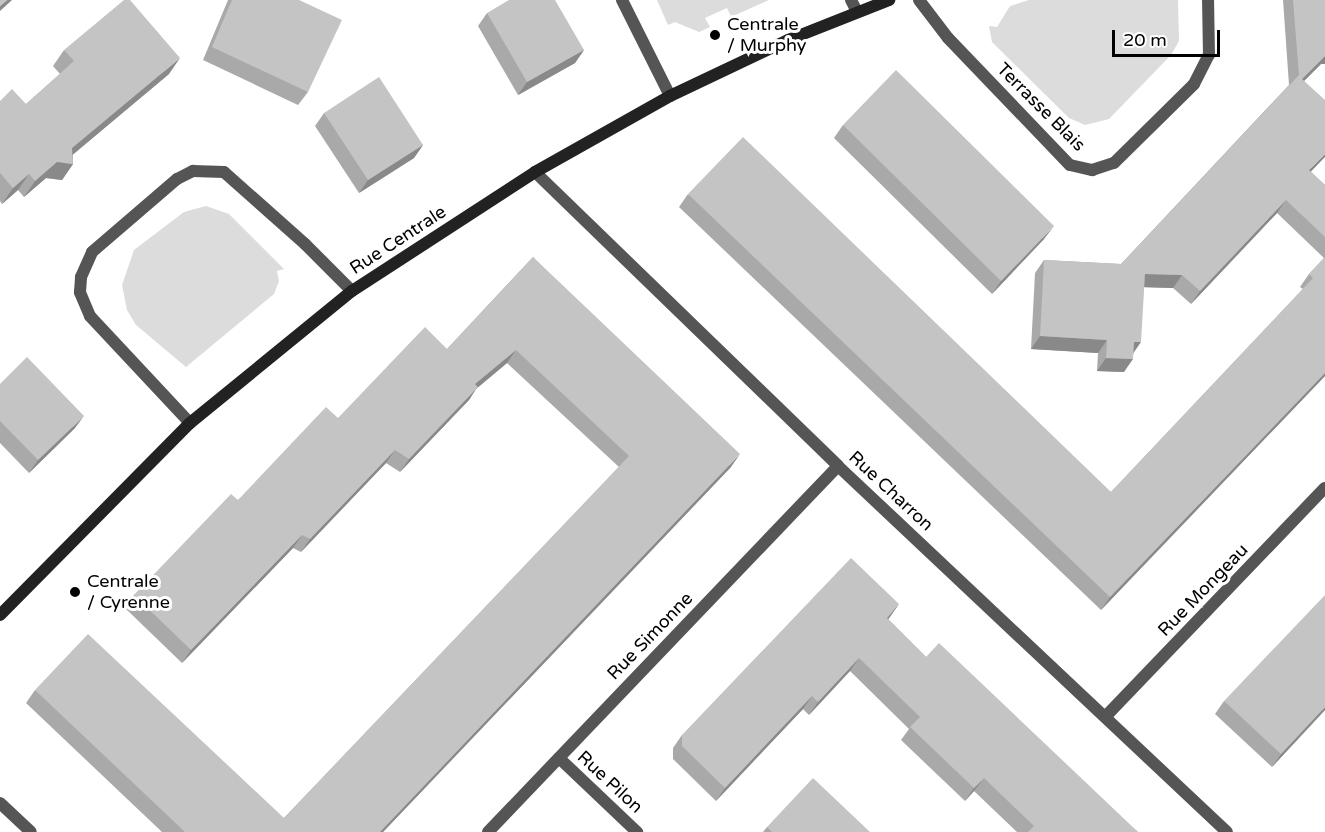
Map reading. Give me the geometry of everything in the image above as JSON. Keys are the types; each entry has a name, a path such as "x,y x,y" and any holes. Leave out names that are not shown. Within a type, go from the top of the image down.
{"street":[{"path":"622,0 670,96"},
{"name":"Rue Centrale","path":"0,615 190,423 352,291 536,172 670,96 854,6 889,0"},
{"name":"Terrasse Blais","path":"919,0 948,38 1070,165 1092,170 1114,163 1194,84 1209,55 1208,0"},
{"path":"190,423 90,316 81,292 81,277 92,252 177,179 194,171 224,172 305,244 352,291"},
{"name":"Rue Charron","path":"536,172 838,466 1227,832"},
{"name":"Rue Simonne","path":"488,832 838,466"},
{"name":"Rue Mongeau","path":"1106,716 1325,488"},
{"name":"Rue Pilon","path":"559,758 637,832"},
{"path":"0,803 31,832"}],"shaded area":[{"path":"657,0 769,0 731,17 727,8 705,18 710,27 699,32 675,22 668,25"},
{"path":"1029,0 1178,0 1179,41 1171,55 1109,119 1085,125 1069,118 992,42 989,26 997,27 1010,6"},
{"path":"206,206 229,214 284,269 277,271 279,281 274,294 186,367 136,325 127,310 122,285 134,250 184,212"}],"building":[{"path":"124,0 130,0 180,58 72,148 73,164 57,162 35,181 29,174 13,188 0,173 0,101 12,89 26,104 74,61 64,50"},
{"path":"232,0 299,0 342,20 308,92 212,47"},
{"path":"509,0 555,0 584,50 527,82 487,13"},
{"path":"1293,0 1325,0 1325,56 1302,79 1325,100 1325,154 1309,170 1325,185 1325,237 1286,200 1200,291 1182,275 1145,274 1141,342 1134,342 1133,359 1106,358 1107,340 1040,336 1044,260 1121,264 1299,75"},
{"path":"896,70 1054,226 1001,281 843,125"},
{"path":"379,77 423,145 368,180 324,113"},
{"path":"743,137 1111,492 1313,278 1309,274 1325,257 1325,373 1110,597 688,194"},
{"path":"533,257 740,454 380,832 185,832 35,690 88,634 284,818 629,456 516,350 475,384 478,387 409,459 395,450 310,539 302,535 191,650 134,595 231,494 238,500 326,407 338,418 425,327 447,349"},
{"path":"27,357 84,416 38,460 0,421 0,384"},
{"path":"851,558 899,604 887,618 926,657 939,643 1138,832 1028,832 1034,826 984,778 974,788 910,727 920,717 859,658 818,702 812,696 725,788 682,746 682,735"},
{"path":"1325,595 1325,707 1281,754 1224,701"},
{"path":"813,778 870,832 772,832 767,827"}],"place":[{"name":"Centrale / Murphy","path":"715,35"},
{"name":"Centrale / Cyrenne","path":"75,592"}]}
